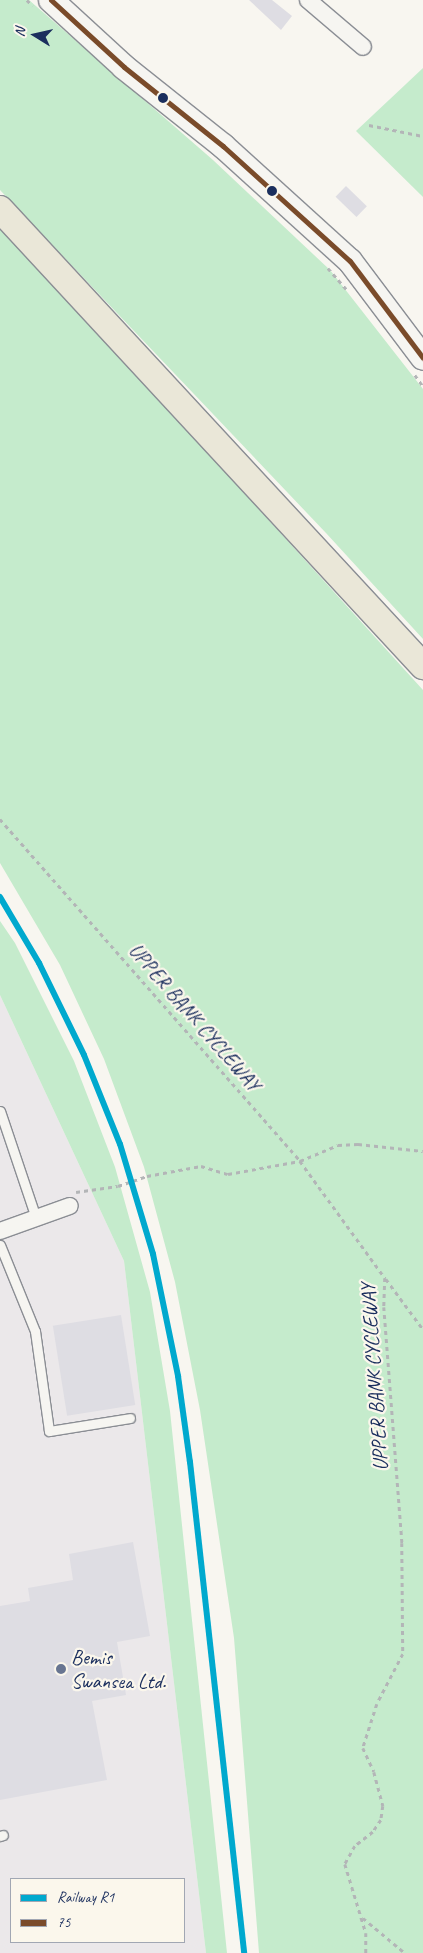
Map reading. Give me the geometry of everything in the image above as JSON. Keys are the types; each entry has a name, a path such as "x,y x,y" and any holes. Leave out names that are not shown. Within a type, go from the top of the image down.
{"main road":[{"path":"42,3 223,146 350,262 417,364"},
{"path":"0,209 423,666"}],"street":[{"path":"308,0 363,47"},
{"path":"0,1231 70,1206"}],"lane":[{"path":"0,1111 36,1218"},
{"path":"0,1245 34,1331 49,1431 130,1418"}],"path":[{"path":"27,0 42,3"},
{"path":"369,125 423,136"},
{"path":"325,264 350,293"},
{"path":"417,364 423,386"},
{"name":"UPPER BANK CYCLEWAY","path":"0,819 300,1161 385,1278 384,1307 402,1543 403,1654 377,1704 362,1748 374,1772 383,1806 381,1820 373,1832 355,1846 345,1864 362,1917 366,1953"},
{"path":"70,1206 66,1193 118,1186 147,1176 201,1166 228,1174 300,1161 338,1145 358,1144 423,1151"},
{"path":"385,1278 423,1329"},
{"path":"362,1917 405,1953"}],"shaded area":[{"path":"0,995 124,1261 206,1953 0,1953"}],"green space":[{"path":"0,0 29,0 213,160 330,270 423,389 423,639 326,533 0,190"},
{"path":"423,68 423,197 356,131"},
{"path":"0,224 423,690 423,1953 259,1953 234,1638 200,1410 175,1282 144,1167 104,1059 60,965 0,863"},
{"path":"0,921 15,943 74,1061 115,1167 150,1292 170,1411 227,1953 206,1953 124,1261 0,995"}],"building":[{"path":"249,0 272,0 292,16 281,30"},
{"path":"346,186 367,206 356,217 336,197"},
{"path":"121,1315 135,1405 67,1416 53,1326"},
{"name":"Bemis Swansea Ltd.","path":"133,1542 150,1636 117,1642 126,1695 92,1701 107,1780 0,1800 0,1606 30,1601 28,1588 73,1580 69,1554"}],"rail line":[{"name":"R1","path":"0,897 39,963 84,1055 120,1144 153,1254 178,1376 190,1462 244,1953"}],"transit line":[{"name":"75","path":"51,0 124,67 223,146 350,261 423,358"}],"place":[{"name":"Bemis Swansea Ltd.","path":"61,1669"}]}
